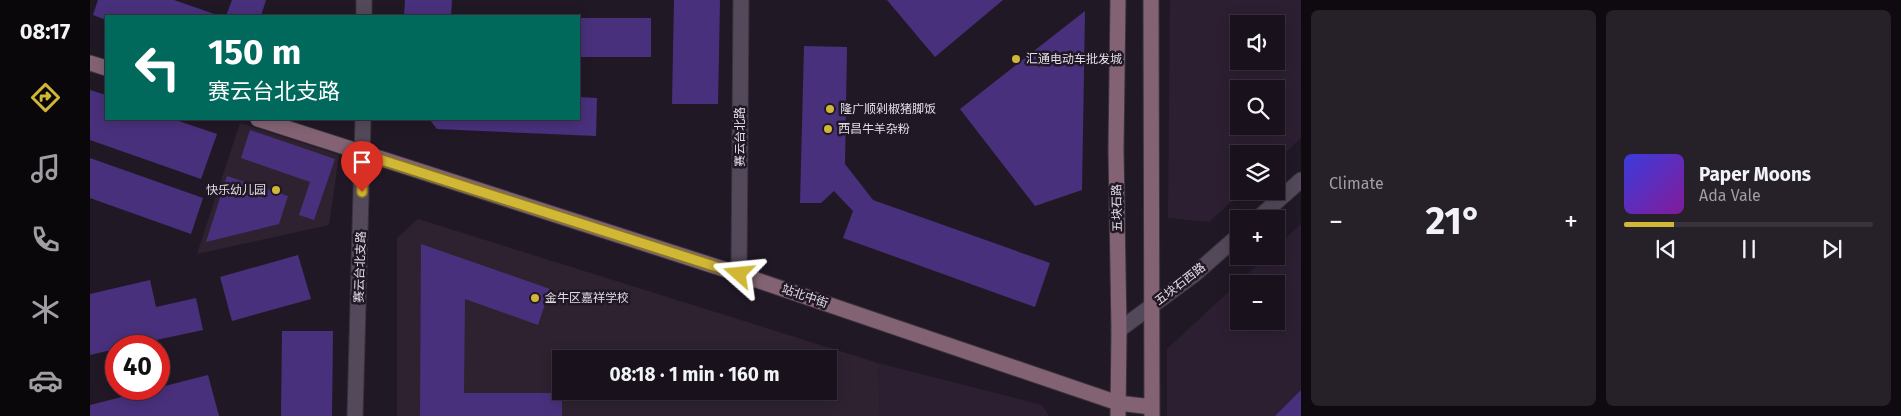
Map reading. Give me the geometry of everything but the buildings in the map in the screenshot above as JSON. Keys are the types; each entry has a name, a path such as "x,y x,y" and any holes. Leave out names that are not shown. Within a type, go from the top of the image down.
{"street":[{"path":"364,0 364,15"},
{"name":"赛云台北路","path":"739,274 741,0"},
{"name":"五块石路","path":"1118,0 1116,149 1119,330 1118,409"},
{"path":"1151,0 1152,411"},
{"path":"90,63 105,68"},
{"name":"站北中街","path":"261,120 739,274 1118,409 1152,411"},
{"name":"赛云台北支路","path":"355,416 363,120"},
{"path":"1268,210 1301,180"},
{"name":"五块石西路","path":"1119,330 1195,274 1230,243"}],"shaded area":[{"path":"1170,0 1301,0 1301,138 1285,153 1285,145 1230,145 1230,200 1233,200 1209,222 1168,218"},
{"name":"快乐幼儿园","path":"240,123 339,155 329,225 197,254"},
{"name":"金牛区嘉祥学校","path":"418,219 836,350 552,350 552,400 837,400 837,350 878,363 880,416 397,416 397,238"},
{"path":"1301,224 1301,416 1167,416 1167,349 1230,290 1230,330 1285,330 1285,275 1247,275 1257,265 1285,265 1285,239"},
{"path":"878,363 1042,405 1049,416 880,416"}],"place":[{"name":"汇通电动车批发城","path":"1016,59"},
{"name":"隆广顺剁椒猪脚饭","path":"830,109"},
{"name":"西昌牛羊杂粉","path":"828,129"},
{"name":"快乐幼儿园","path":"276,190"},
{"name":"金牛区嘉祥学校","path":"535,298"}],"route":[{"path":"362,192 363,154 739,274"}]}
